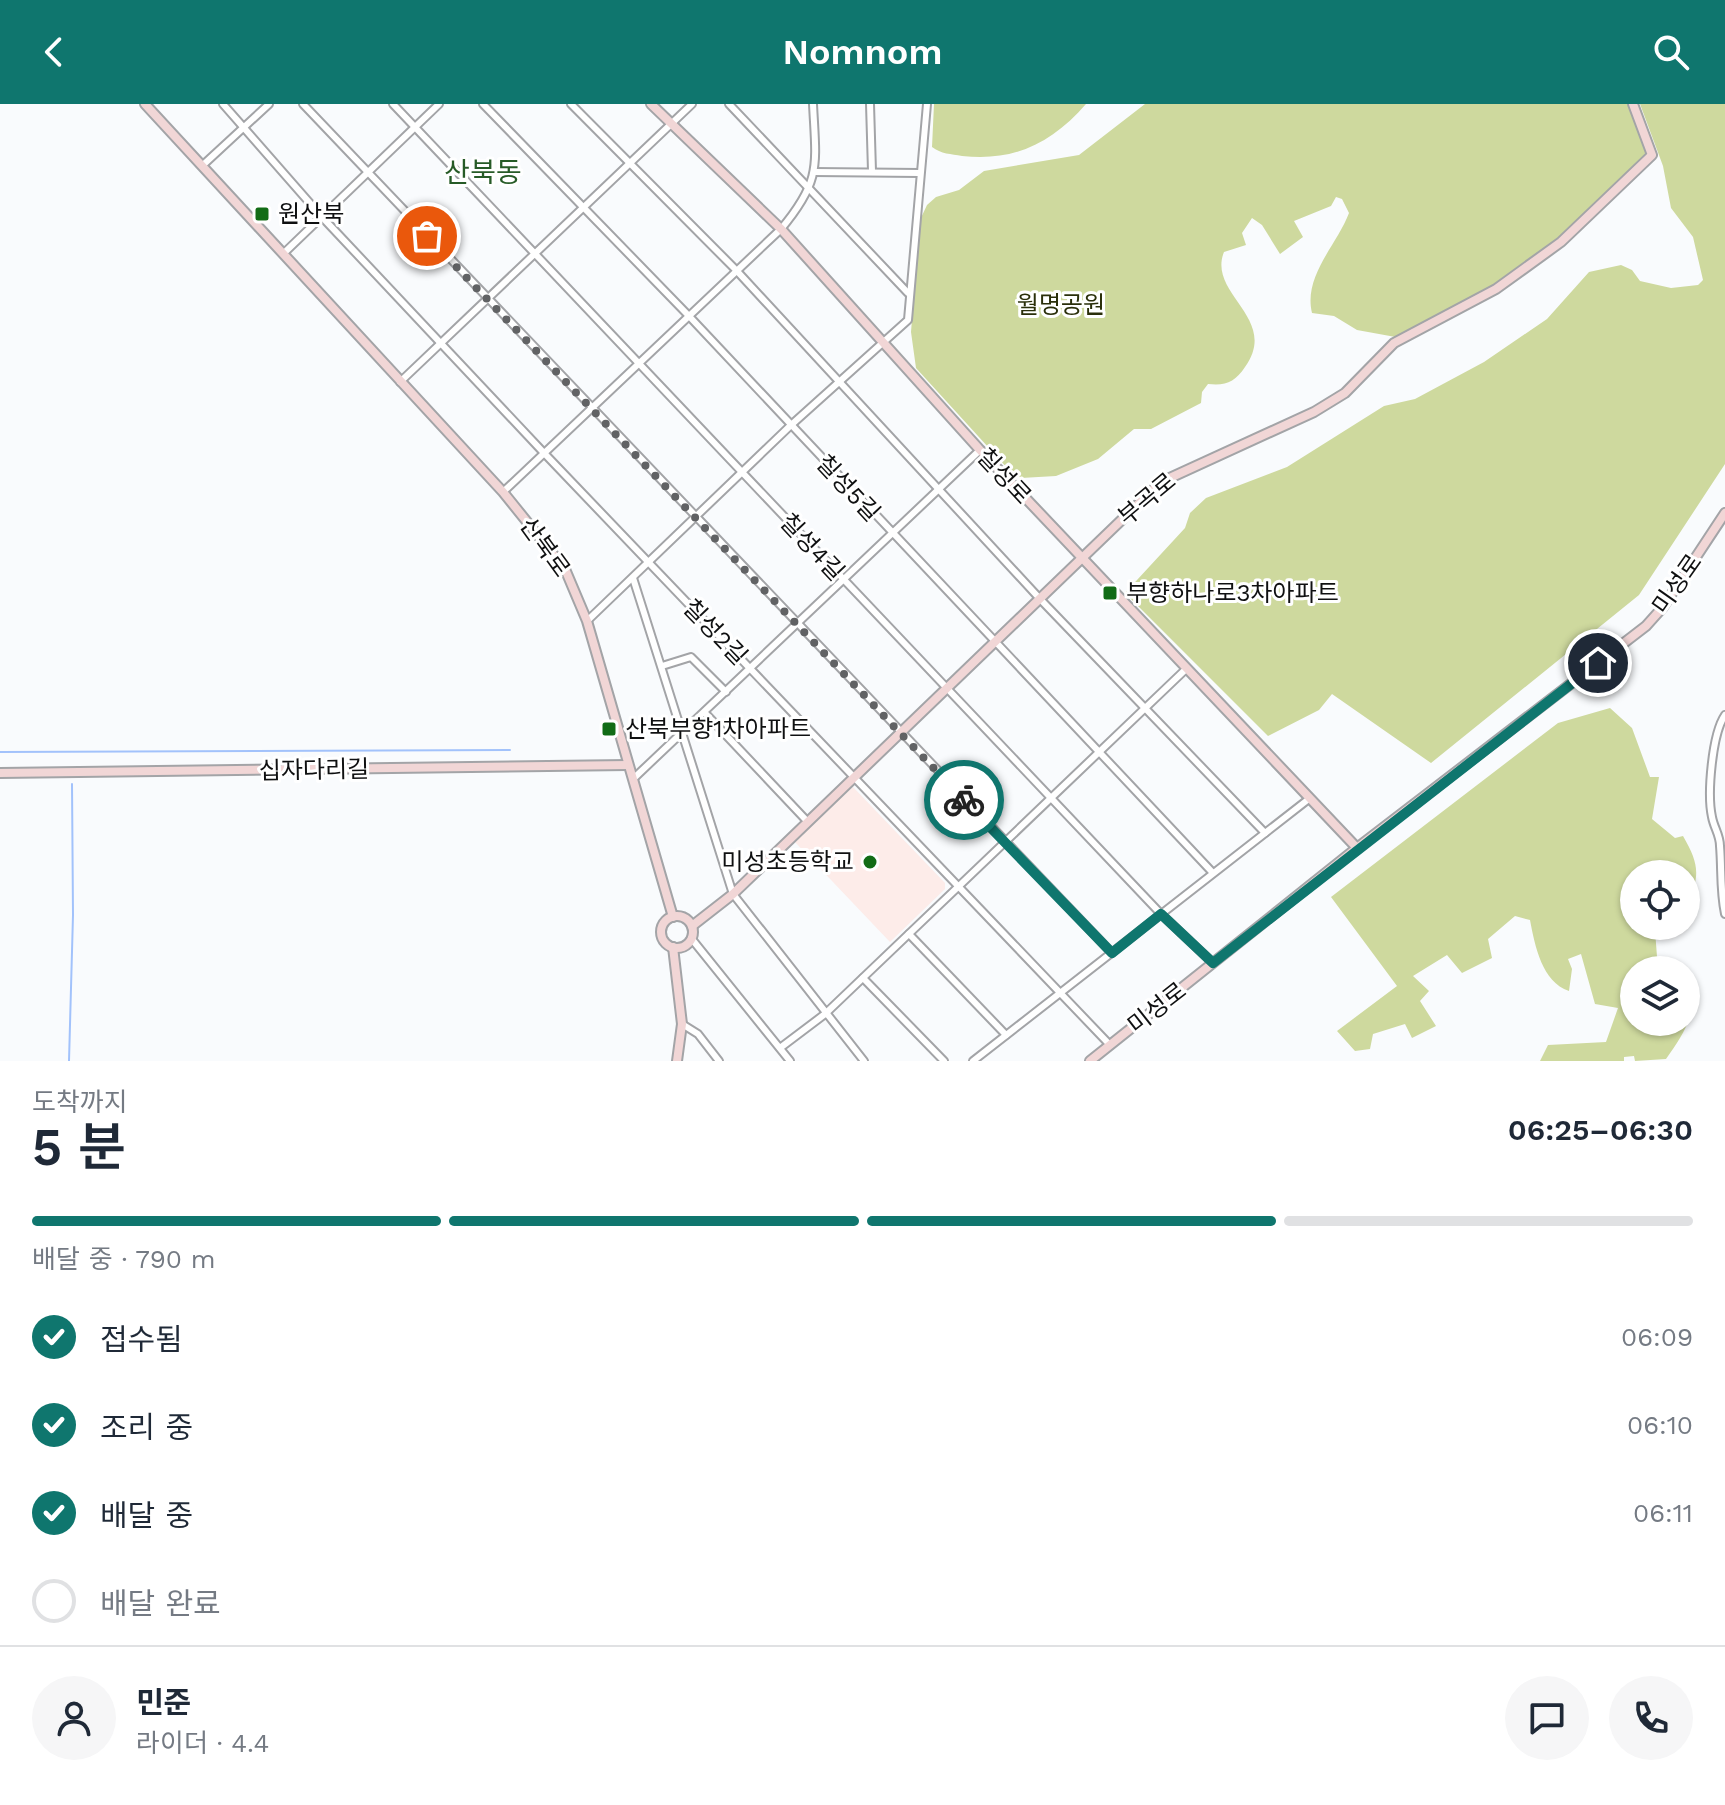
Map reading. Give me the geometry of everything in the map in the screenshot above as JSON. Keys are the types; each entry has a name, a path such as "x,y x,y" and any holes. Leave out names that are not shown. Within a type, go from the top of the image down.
{"street":[{"name":"산북로","path":"145,104 503,492 565,569 587,621 673,917"},
{"name":"칠성2길","path":"223,104 322,217 544,453 1110,1045"},
{"path":"203,165 269,104"},
{"path":"303,104 1112,953"},
{"name":"칠성4길","path":"393,104 843,581 1161,914 1213,963"},
{"path":"284,253 439,104"},
{"name":"칠성5길","path":"483,104 581,209 688,315 1213,873"},
{"path":"571,104 736,270 1041,600 1265,833"},
{"name":"칠성로","path":"651,104 781,229 980,450 1357,848"},
{"path":"400,382 692,104"},
{"path":"729,104 909,293"},
{"path":"503,492 781,229 811,188 814,172 813,104"},
{"path":"870,104 872,171"},
{"path":"587,621 790,426 908,320 927,104"},
{"name":"부곡로","path":"692,926 733,894 806,820 1041,600 1161,482 1335,399 1352,387 1394,343 1496,289 1561,242 1652,155 1633,104"},
{"path":"814,172 920,173"},
{"path":"633,779 706,714 980,450"},
{"name":"미성로","path":"1090,1061 1357,848 1646,626 1724,517"},
{"path":"633,578 733,894 864,1061"},
{"path":"662,666 691,657 726,692"},
{"path":"780,1048 825,1014 1186,669"},
{"path":"706,714 806,820"},
{"path":"1725,715 1717,726 1710,800 1712,820 1719,831 1719,882 1725,914"},
{"name":"십자다리길","path":"0,773 628,765"},
{"path":"973,1061 1310,798"},
{"path":"673,947 682,947 691,938 692,926 685,918 673,917 663,925 662,935 673,947 682,1024 677,1061"},
{"path":"909,934 1006,1035"},
{"path":"691,938 787,1060"},
{"path":"863,978 944,1061"},
{"path":"682,1024 698,1034 719,1061"}],"shaded area":[{"name":"미성초등학교","path":"853,787 945,883 945,889 890,942 794,841"}],"green space":[{"path":"934,104 1086,104 1060,129 1031,147 999,156 981,157 946,153 932,147"},
{"name":"월명공원","path":"1145,104 1630,104 1647,151 1645,160 1582,222 1495,286 1401,338 1357,330 1334,316 1312,313 1312,286 1349,213 1342,199 1336,197 1331,206 1294,221 1303,237 1280,254 1262,225 1252,218 1242,233 1246,245 1224,252 1221,267 1225,281 1254,334 1253,350 1241,372 1230,382 1208,384 1202,392 1201,403 1151,429 1134,429 1098,459 1056,476 1021,478 1009,470 916,368 911,332 920,220 927,205 936,197 959,190 984,171 1079,155"},
{"path":"1640,104 1725,104 1725,464 1639,595 1431,763 1332,694 1319,710 1268,736 1125,593 1185,528 1190,513 1206,498 1287,467 1384,406 1415,399 1484,362 1547,319 1589,272 1621,265 1632,270 1640,281 1671,288 1698,285 1703,280 1693,237 1671,208 1663,166"},
{"path":"1610,708 1632,728 1650,777 1659,777 1652,819 1675,838 1683,836 1692,855 1694,860 1620,860 1620,940 1656,940 1657,956 1620,956 1620,1036 1681,1036 1678,1041 1666,1059 1635,1061 1634,1056 1624,1057 1624,1061 1540,1061 1548,1045 1606,1042 1618,1008 1595,1004 1581,954 1568,959 1572,969 1569,991 1552,980 1541,962 1530,920 1515,916 1488,939 1492,958 1462,973 1447,955 1413,976 1429,991 1420,1001 1436,1026 1412,1038 1405,1024 1373,1034 1370,1049 1355,1051 1337,1031 1397,986 1331,897 1558,723"}],"waterway":[{"path":"0,752 510,750"},
{"path":"69,1061 73,915 72,784"}],"way so far":[{"path":"427,236 964,800"}],"place":[{"name":"원산북","path":"262,214"},
{"name":"부향하나로3차아파트","path":"1110,593"},
{"name":"산북부향1차아파트","path":"609,729"},
{"name":"미성초등학교","path":"870,862"}],"district":[{"name":"산북동","path":"483,172"}],"route":[{"path":"964,800 1112,953 1161,914 1213,963 1598,663"}]}
